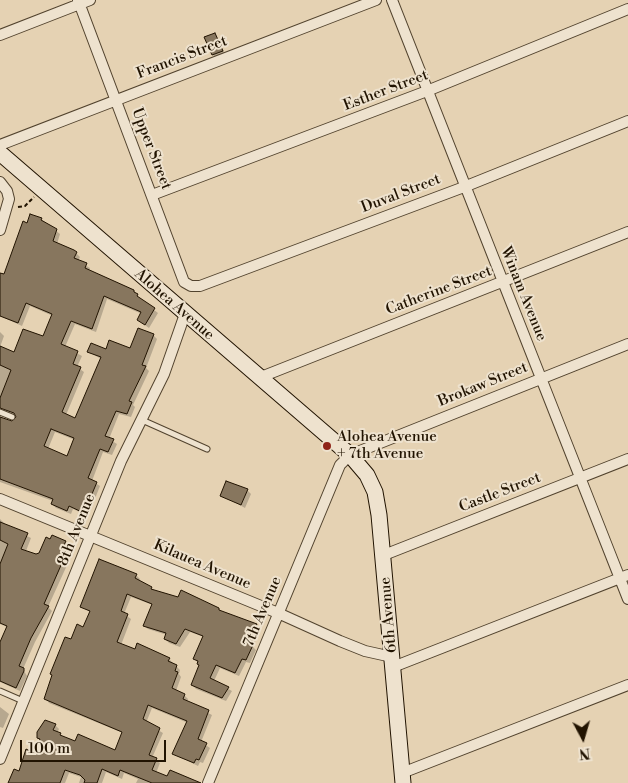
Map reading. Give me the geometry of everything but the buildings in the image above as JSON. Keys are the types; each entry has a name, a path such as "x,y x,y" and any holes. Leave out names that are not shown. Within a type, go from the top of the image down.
{"street":[{"path":"0,35 79,2 90,0"},
{"name":"Francis Street","path":"0,145 376,0"},
{"name":"Winam Avenue","path":"392,0 580,478 624,576 628,598"},
{"name":"Upper Street","path":"79,2 184,282"},
{"name":"Esther Street","path":"152,195 428,91 628,9"},
{"name":"Duval Street","path":"184,282 190,286 200,286 464,187 628,120"},
{"name":"Alohea Avenue","path":"0,153 350,455"},
{"path":"0,182 7,191 8,207 0,230"},
{"name":"Catherine Street","path":"261,377 628,232"},
{"name":"8th Avenue","path":"0,759 121,461 164,374 185,314"},
{"name":"Brokaw Street","path":"350,455 628,344"},
{"name":"6th Avenue","path":"350,455 363,470 375,492 384,555 403,778"},
{"name":"7th Avenue","path":"208,783 340,466 350,455"},
{"name":"Castle Street","path":"384,555 628,460"},
{"name":"Kilauea Avenue","path":"0,499 91,535 392,662"},
{"path":"392,662 608,584 624,576"},
{"path":"403,778 628,685"}],"lane":[{"path":"0,412 12,417"},
{"path":"142,420 207,449"},
{"path":"0,691 23,701"}],"place":[{"name":"Alohea Avenue + 7th Avenue","path":"327,446"}]}
